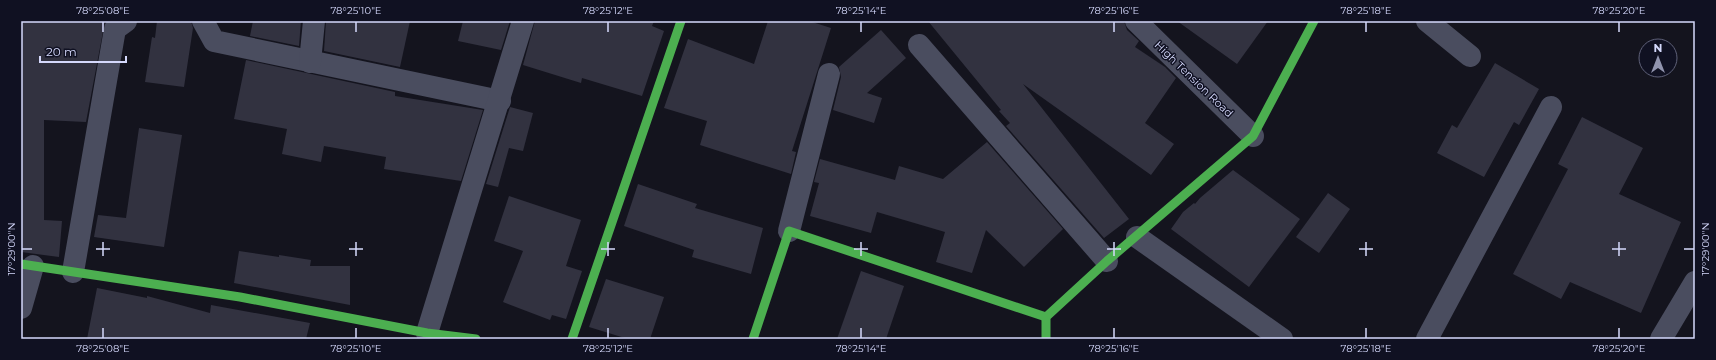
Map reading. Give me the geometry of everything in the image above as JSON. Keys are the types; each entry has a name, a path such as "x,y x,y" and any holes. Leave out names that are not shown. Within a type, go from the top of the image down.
{"street":[{"path":"74,272 115,29 126,21"},
{"path":"203,21 214,41 500,101"},
{"path":"310,62 314,21"},
{"path":"417,334 500,101 523,21"},
{"path":"572,339 681,21"},
{"name":"High Tension Road","path":"1136,21 1253,136"},
{"path":"1046,339 1046,317 1107,261 1137,237 1253,136 1314,21"},
{"path":"1427,21 1470,56"},
{"path":"919,45 1107,261"},
{"path":"754,339 789,231 829,74"},
{"path":"1427,339 1551,107"},
{"path":"789,231 1046,317"},
{"path":"1137,237 1282,339"},
{"path":"21,308 27,265 240,297 417,334 476,339"},
{"path":"1661,339 1695,282"}],"building":[{"path":"21,21 105,21 86,122 44,120 44,220 62,221 59,257 21,252"},
{"path":"157,21 191,21 193,28 184,87 145,82 152,37 155,38"},
{"path":"253,21 301,21 299,46 250,36"},
{"path":"326,21 410,21 400,67 324,51"},
{"path":"463,21 510,21 501,50 458,41"},
{"path":"535,21 654,21 652,26 664,31 642,96 582,78 581,83 523,65"},
{"path":"768,21 809,21 831,28 792,151 796,152 791,174 700,145 707,121 664,108 688,39 754,64"},
{"path":"928,21 1124,21 1127,30 1139,41 1135,47 1165,67 1176,78 1145,123 1174,144 1151,175 1023,84 1129,219 1104,238 1006,126 1010,123 999,111 1001,110"},
{"path":"1177,21 1268,21 1237,64"},
{"path":"881,30 906,58 867,93 882,98 874,123 833,110 841,77 839,67"},
{"path":"246,60 395,92 395,96 483,110 461,181 384,169 386,157 324,146 321,162 282,154 287,129 234,119"},
{"path":"1495,63 1539,89 1519,125 1514,122 1484,177 1437,153 1452,125 1457,128"},
{"path":"510,107 533,113 523,151 509,148 498,187 486,184"},
{"path":"1582,117 1643,148 1619,194 1681,222 1641,313 1570,282 1561,299 1513,274 1568,169 1558,164"},
{"path":"139,128 182,135 164,247 94,237 98,215 126,218"},
{"path":"987,142 1063,229 1024,267 986,230 972,273 936,262 945,232 877,212 871,233 810,216 819,183 814,182 820,159 895,180 899,166 943,179"},
{"path":"1233,170 1300,219 1249,287 1171,229 1183,212 1194,203 1195,204"},
{"path":"638,184 697,204 695,208 763,228 751,274 692,257 694,250 624,226"},
{"path":"1328,193 1350,209 1319,253 1296,237"},
{"path":"509,196 581,220 566,266 582,271 566,319 552,315 550,320 503,302 523,251 494,241"},
{"path":"239,251 311,260 310,266 350,266 350,305 234,283"},
{"path":"861,271 904,286 886,339 837,339"},
{"path":"606,279 664,297 650,339 628,339 589,327"},
{"path":"97,288 147,298 147,296 210,313 211,305 310,323 306,339 87,339"}],"traffic: fast":[{"path":"572,339 681,21"},
{"path":"1046,339 1046,317 1107,261 1253,136 1314,21"},
{"path":"753,339 789,231 1046,317"},
{"path":"21,264 240,297 427,333 476,339"}]}
